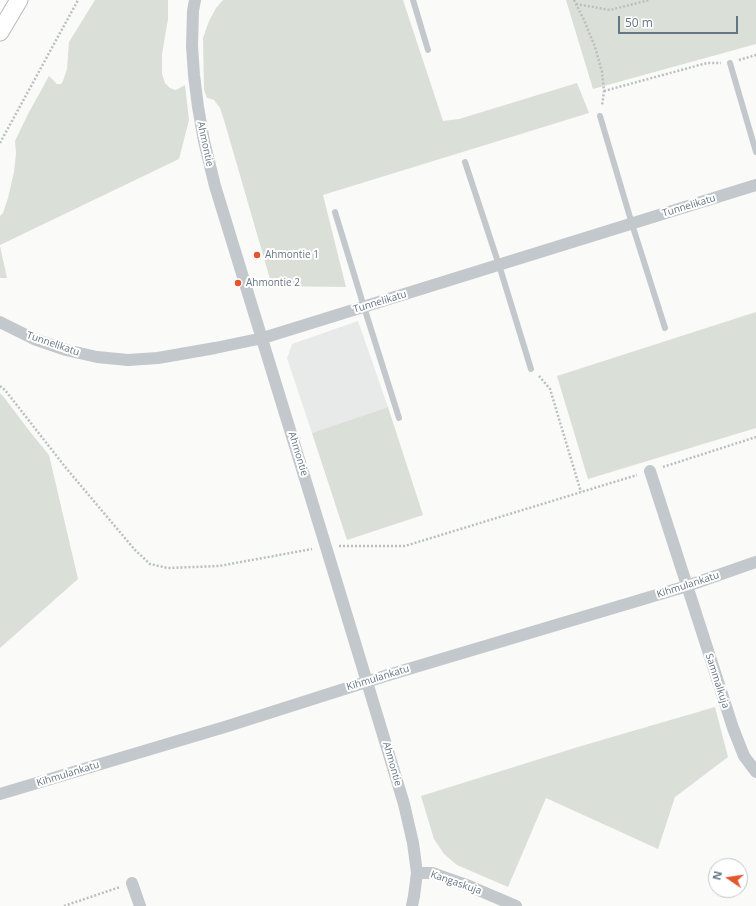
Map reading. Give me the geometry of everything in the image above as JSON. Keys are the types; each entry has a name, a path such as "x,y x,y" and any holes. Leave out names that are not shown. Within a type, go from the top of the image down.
{"main road":[{"path":"0,32 19,0"}],"street":[{"name":"Ahmontie","path":"195,0 192,39 193,60 198,107 204,141 215,186 263,338 405,811 413,843 417,873 412,906"},
{"name":"Tunnelikatu","path":"0,322 34,339 66,350 98,357 128,360 158,358 215,348 263,338 756,185"},
{"name":"Sammalkuja","path":"650,471 733,728 744,756 756,772"},
{"name":"Kihmulankatu","path":"0,794 686,586 756,562"},
{"name":"Kangaskuja","path":"417,873 432,873 469,886 516,906"},
{"path":"132,883 140,906"}],"lane":[{"path":"413,0 428,50"},
{"path":"730,63 756,152"},
{"path":"600,116 665,328"},
{"path":"465,162 532,369"},
{"path":"335,212 399,418"}],"path":[{"path":"0,143 78,0"},
{"path":"574,0 595,47 602,72 604,91 600,116"},
{"path":"576,4 610,10 649,0"},
{"path":"604,91 707,63 730,63 756,55"},
{"path":"532,369 550,389 581,492"},
{"path":"0,386 5,390 66,468 135,550 150,564 168,568 219,566 326,546 405,546 756,437"},
{"path":"64,906 132,883"}],"shaded area":[{"path":"95,0 168,0 168,19 162,54 162,74 165,83 170,88 175,90 185,85 189,120 179,159 0,245 0,216 3,213 8,198 14,172 16,154 15,141 49,76 57,84 61,84 63,81 67,69 69,42"},
{"path":"223,0 403,0 443,121 459,119 577,83 589,113 323,195 346,287 272,286 220,108 214,100 207,98 204,90 203,38 209,21 216,8"},
{"path":"566,0 756,0 756,44 593,89"},
{"path":"0,246 7,278 0,278"},
{"path":"756,312 756,428 588,479 557,376"},
{"path":"358,321 388,407 312,433 287,358 292,344"},
{"path":"0,393 49,455 78,579 0,648"},
{"path":"388,407 423,515 347,540 312,433"},
{"path":"715,707 728,757 675,797 658,849 546,798 508,887 457,865 444,854 434,839 421,796 578,747"}],"place":[{"name":"Ahmontie 1","path":"257,255"},
{"name":"Ahmontie 2","path":"238,283"}]}
